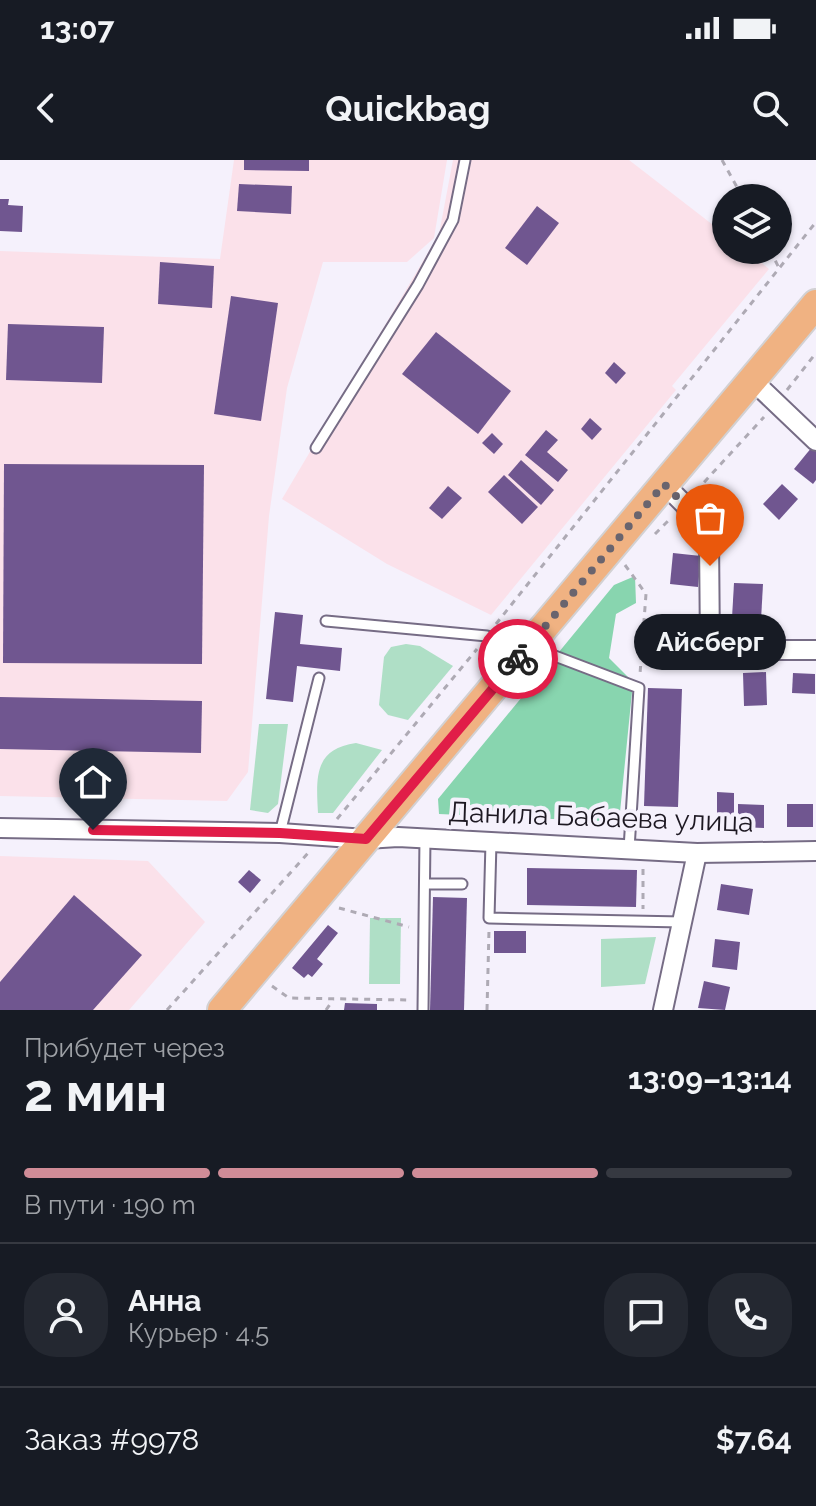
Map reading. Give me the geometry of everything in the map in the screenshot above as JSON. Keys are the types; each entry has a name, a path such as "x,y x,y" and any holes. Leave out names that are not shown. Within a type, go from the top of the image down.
{"main road":[{"path":"222,1010 529,645 674,494 752,380 816,304"}],"street":[{"path":"752,380 816,441"},
{"path":"674,494 709,538 710,650 816,650"},
{"name":"Данила Бабаева улица","path":"0,828 425,838 697,853 816,851"},
{"path":"663,1010 697,853"}],"lane":[{"path":"316,448 418,285 453,220 465,160"},
{"path":"326,621 487,636 529,645 639,688 636,849"},
{"path":"280,833 319,678"},
{"path":"424,1005 425,838"},
{"path":"491,842 489,918 682,922"},
{"path":"425,884 462,884"}],"path":[{"path":"722,160 735,184"},
{"path":"167,1010 324,835 487,636 816,222"},
{"path":"777,264 780,269"},
{"path":"654,535 674,494 777,403 816,353"},
{"path":"625,565 646,594 639,688"},
{"path":"636,849 643,921"},
{"path":"338,907 424,931"},
{"path":"487,1010 489,918"},
{"path":"272,986 289,998 424,1005"},
{"path":"326,1010 335,998"}],"shaded area":[{"path":"234,160 447,160 434,238 407,262 323,262 287,388 269,516 248,772 227,801 0,796 0,251 220,259"},
{"path":"453,160 629,160 712,224 712,264 763,264 769,269 672,386 676,390 491,615 387,564 282,499 439,234"},
{"path":"0,856 148,861 205,922 129,1010 0,1010"}],"green space":[{"path":"635,576 636,603 616,614 609,658 633,682 619,822 439,814 438,799 614,585"},
{"path":"406,644 420,646 453,666 408,720 388,715 379,705 384,657 391,647"},
{"path":"259,724 288,724 278,804 268,813 250,810"},
{"path":"356,743 382,750 333,813 318,813 320,767 332,751"},
{"path":"370,918 401,918 400,984 369,984"},
{"path":"656,937 645,984 601,987 601,939"}],"building":[{"path":"244,160 309,160 309,171 244,170"},
{"path":"239,184 292,186 291,214 237,211"},
{"path":"0,199 9,199 8,205 23,206 22,232 0,231"},
{"path":"537,206 559,223 527,265 505,248"},
{"path":"160,262 214,266 212,308 158,304"},
{"path":"231,296 278,303 261,421 214,414"},
{"path":"8,324 104,327 102,383 6,380"},
{"path":"436,332 511,391 478,434 402,374"},
{"path":"614,362 626,373 616,384 605,373"},
{"path":"590,418 602,429 592,440 581,429"},
{"path":"546,430 558,440 547,452 568,470 558,482 525,455"},
{"path":"492,433 503,444 494,454 482,443"},
{"path":"812,447 816,451 816,480 813,484 794,469"},
{"path":"521,460 554,490 541,505 508,475"},
{"path":"4,464 204,465 202,664 3,663"},
{"path":"504,475 538,507 522,524 488,492"},
{"path":"782,484 798,499 779,520 763,504"},
{"path":"448,486 462,498 442,519 429,508"},
{"path":"673,553 701,556 698,587 670,584"},
{"path":"734,583 763,584 761,620 732,618"},
{"path":"275,612 303,615 300,644 342,648 340,671 297,666 293,702 266,699"},
{"path":"766,672 767,705 744,706 743,673"},
{"path":"793,673 815,674 815,694 792,693"},
{"path":"648,688 682,689 678,807 644,806"},
{"path":"0,697 202,701 201,753 0,749"},
{"path":"717,792 734,793 734,821 717,821"},
{"path":"738,804 764,805 764,828 738,827"},
{"path":"787,804 813,804 813,827 787,827"},
{"path":"527,868 637,870 636,907 527,905"},
{"path":"249,870 261,880 250,893 238,882"},
{"path":"721,884 753,889 749,915 717,910"},
{"path":"74,895 142,955 93,1010 0,1010 0,982"},
{"path":"433,897 467,898 464,1010 430,1010"},
{"path":"328,925 338,933 317,959 323,964 312,977 308,974 304,978 292,968"},
{"path":"494,931 526,931 526,953 494,953"},
{"path":"715,939 740,942 737,970 712,967"},
{"path":"704,981 730,987 725,1010 698,1008"},
{"path":"345,1003 377,1004 377,1010 344,1010"}],"way so far":[{"path":"518,659 664,484 684,504 709,538 710,566"}],"place":[{"name":"Айсберг","path":"710,566"}],"route":[{"path":"93,830 280,833 366,839 518,659"}]}
